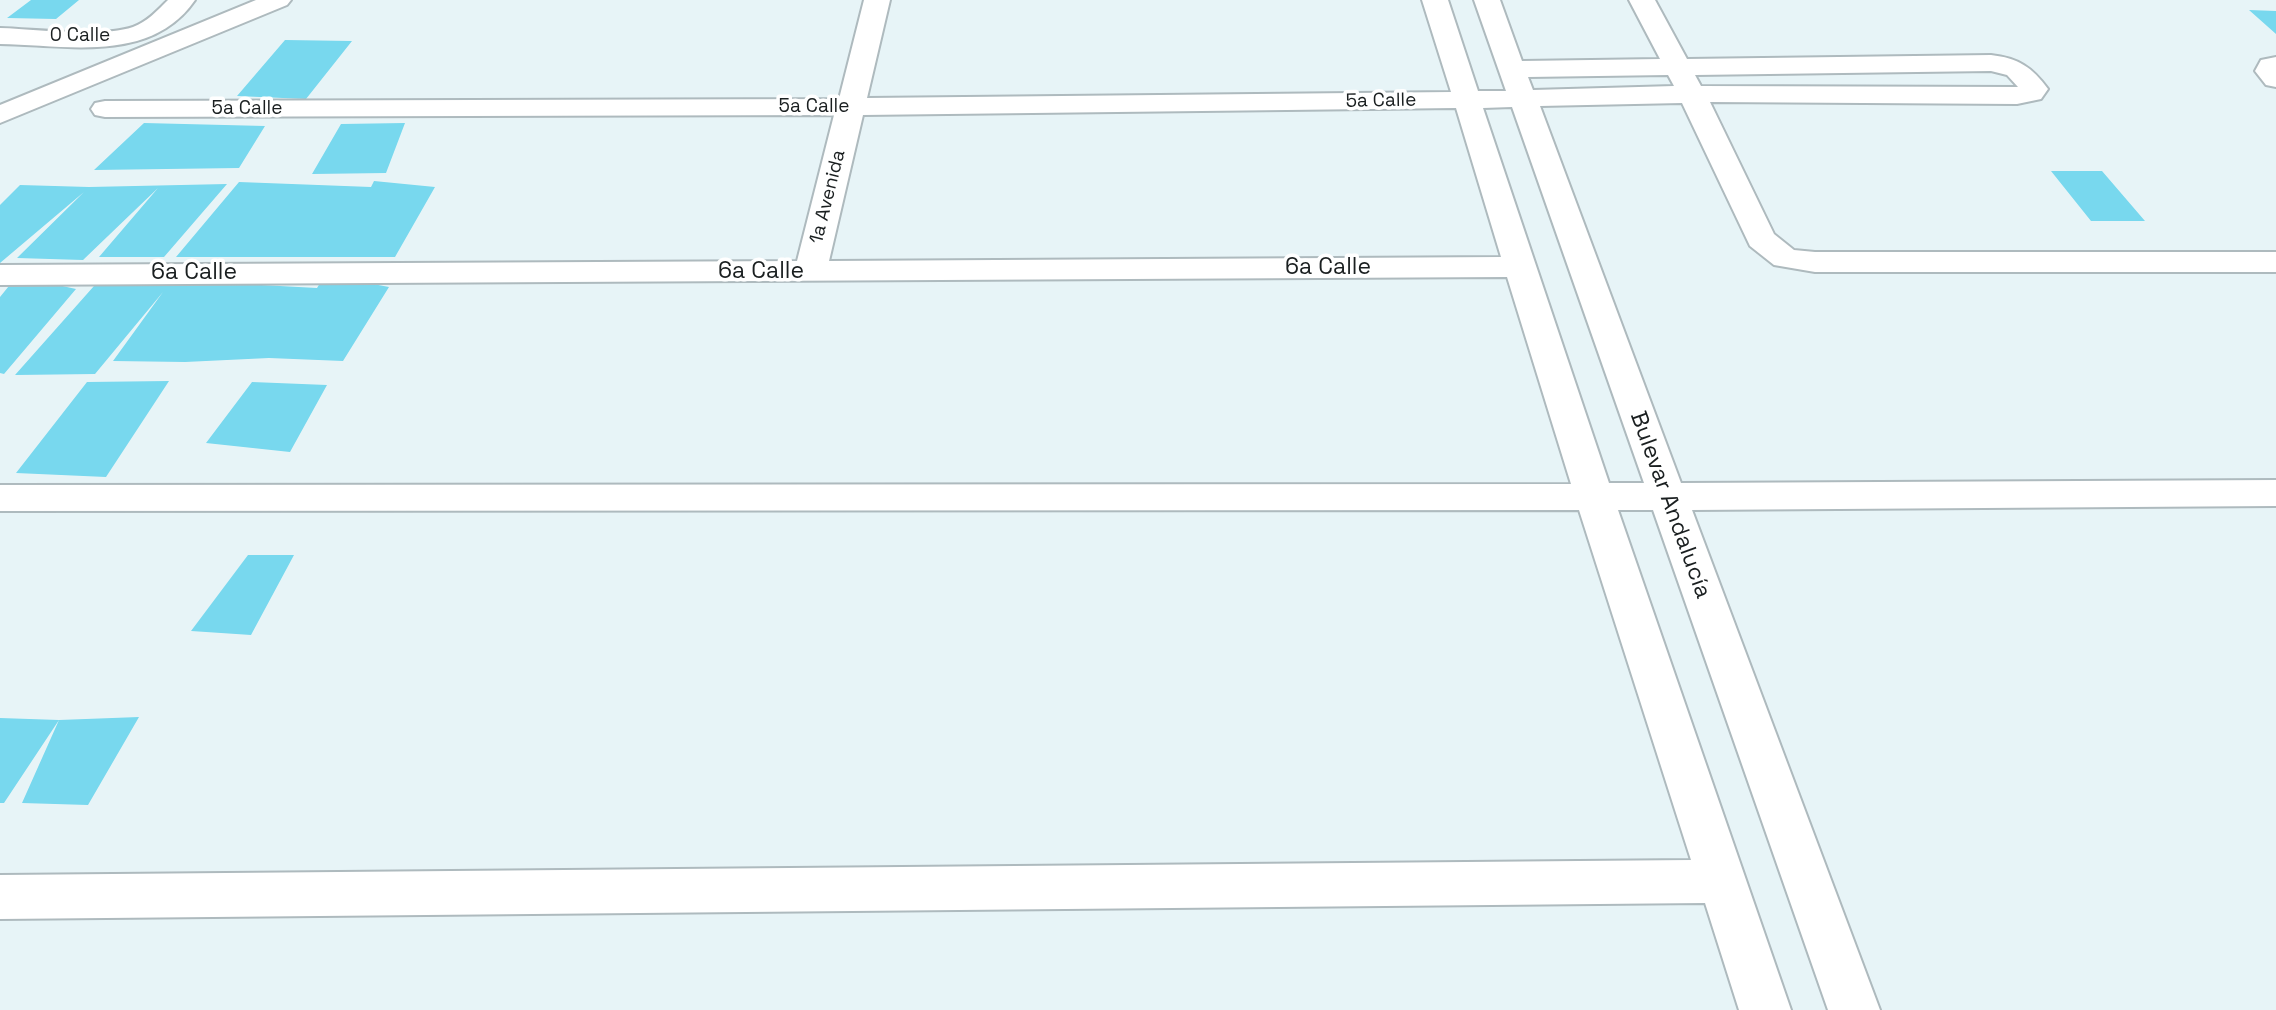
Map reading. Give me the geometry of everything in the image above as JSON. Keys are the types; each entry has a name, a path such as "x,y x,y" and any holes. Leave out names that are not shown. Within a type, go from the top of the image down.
{"street":[{"name":"0 Calle","path":"0,36 118,36 139,33 157,24 182,0"},
{"path":"0,115 278,0"},
{"name":"1a Avenida","path":"810,272 877,0"},
{"path":"1435,0 1594,497 1765,1010"},
{"name":"Bulevar Andalucía","path":"1487,0 1854,1010"},
{"path":"1642,0 1692,94 1761,239 1785,258 1815,262 2276,262"},
{"path":"1991,63 2009,65 2019,71 2034,89 2031,93 2017,96 1692,94 1519,84 1676,66 1991,63"},
{"path":"2276,65 2270,66 2268,71 2276,79"},
{"name":"5a Calle","path":"105,109 850,107 1468,100 1519,84"},
{"name":"6a Calle","path":"0,275 1522,267"},
{"path":"0,498 1594,497 2276,493"},
{"path":"0,897 1723,881"}],"building":[{"path":"31,0 79,0 56,19 7,18"},
{"path":"2249,10 2276,11 2276,34"},
{"path":"285,40 352,41 306,99 237,96"},
{"path":"144,123 265,126 239,168 94,170"},
{"path":"405,123 386,173 312,174 341,124"},
{"path":"2051,171 2102,171 2145,221 2091,221"},
{"path":"374,181 435,187 395,257 176,257 239,182 371,187"},
{"path":"227,184 164,257 99,257 158,188 83,260 17,258 84,192 0,263 0,205 20,185 89,187"},
{"path":"325,275 389,287 343,361 269,358 185,362 113,361 163,292 95,374 15,375 94,286 243,284 317,288"},
{"path":"17,276 76,289 4,374 0,373 0,297"},
{"path":"169,381 106,477 16,473 87,382"},
{"path":"252,382 327,385 290,452 206,443"},
{"path":"248,555 294,555 251,635 191,631"},
{"path":"139,717 88,805 22,803 59,720"},
{"path":"0,718 59,720 4,803 0,803"}]}
